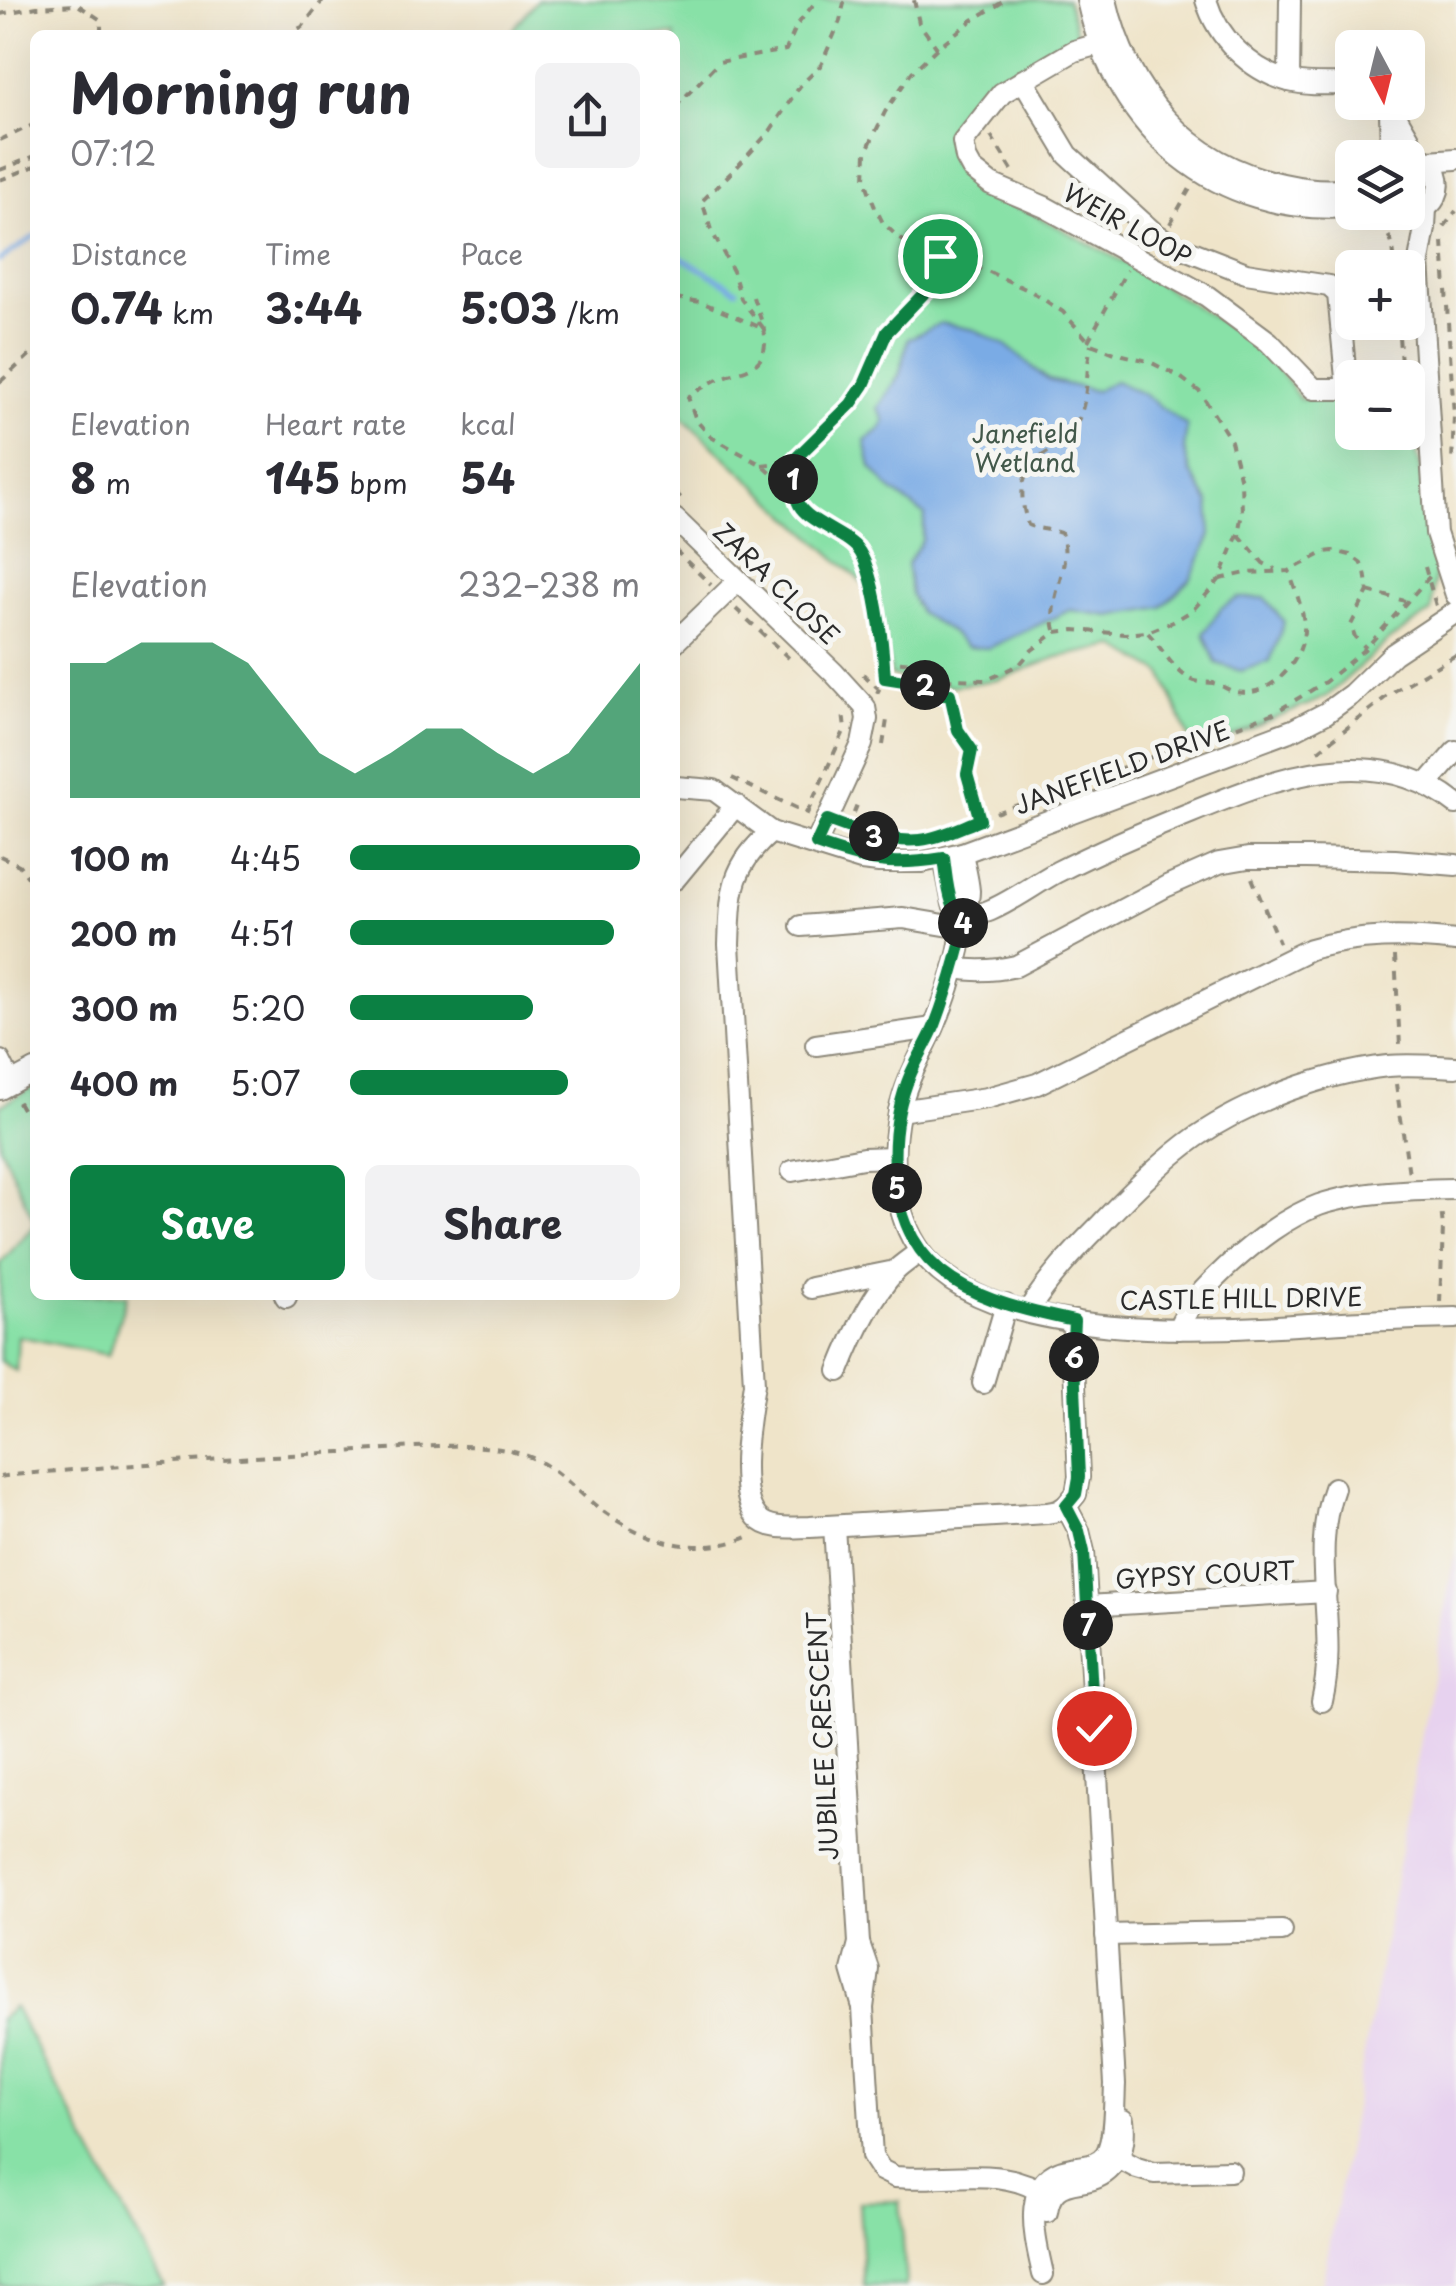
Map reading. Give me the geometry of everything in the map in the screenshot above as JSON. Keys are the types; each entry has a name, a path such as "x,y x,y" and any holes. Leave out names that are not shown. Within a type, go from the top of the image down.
{"street":[{"path":"1087,0 1108,42 1160,114 1178,132 1215,158 1258,178 1335,188"},
{"path":"1106,0 1113,77 1135,112 1159,139 1202,172 1244,192 1270,201 1335,207"},
{"path":"1206,0 1212,18 1233,46 1260,68 1290,81 1335,83"},
{"path":"1290,0 1290,81"},
{"name":"WEIR LOOP","path":"1108,42 1074,52 1002,94 963,142 972,169 991,184 1045,206 1207,296 1269,342 1314,388 1335,389"},
{"name":"WEIR LOOP","path":"1022,80 1068,154 1154,233 1172,244 1246,272 1329,286 1338,294 1346,360"},
{"path":"1425,158 1456,159"},
{"path":"1417,360 1419,260 1426,202 1438,175 1425,165"},
{"path":"1425,450 1436,533 1456,595"},
{"name":"ZARA CLOSE","path":"680,525 730,589 834,673 865,707 862,744 817,816 816,844"},
{"path":"680,637 730,589"},
{"name":"JANEFIELD DRIVE","path":"744,811 771,832 861,860 922,862 953,856 1295,729 1326,713 1393,654 1456,612"},
{"path":"1428,784 1456,751"},
{"path":"801,926 903,918 962,924 1118,843 1272,781 1316,772 1358,769 1399,773 1428,784 1456,804"},
{"path":"680,788 714,790 744,811 680,874"},
{"path":"771,832 753,847 739,867 730,904 729,944 754,1384 746,1440 746,1474 749,1498 758,1518 773,1527 810,1527 1058,1511 1079,1486 1074,1321"},
{"path":"839,1371 856,1332 895,1271 920,1251 900,1204 894,1157 899,1111 910,1075 934,1028 954,968 962,924 952,904 953,856"},
{"path":"954,968 997,971 1016,966 1166,886 1219,863 1248,858 1456,864"},
{"path":"899,1111 987,1098 1038,1084 1287,959 1326,944 1393,936 1456,941"},
{"path":"816,1045 934,1028"},
{"path":"0,1061 6,1086 30,1073"},
{"path":"1028,1311 1047,1281 1116,1208 1168,1159 1237,1113 1334,1077 1395,1065 1456,1067"},
{"path":"792,1171 863,1158 894,1157"},
{"path":"1178,1330 1187,1310 1220,1274 1290,1219 1336,1201 1456,1189"},
{"name":"CASTLE HILL DRIVE","path":"920,1251 950,1278 982,1296 1028,1311 1110,1326 1178,1330 1448,1318"},
{"path":"811,1288 895,1271"},
{"path":"983,1383 1006,1305"},
{"name":"GYPSY COURT","path":"1322,1700 1329,1665 1324,1530 1334,1488"},
{"path":"1066,1506 1082,1542 1115,2084 1113,2155"},
{"name":"JUBILEE CRESCENT","path":"834,1526 859,1944 852,1970 863,2008 871,2148 876,2164 887,2175 907,2178 1001,2176 1045,2194"},
{"name":"GYPSY COURT","path":"1086,1606 1326,1592"},
{"path":"1106,1935 1282,1931"},
{"path":"1043,2280 1033,2224 1035,2202 1045,2194 1048,2180 1057,2173 1113,2155"},
{"path":"1113,2155 1154,2173 1230,2171"}],"path":[{"path":"295,30 323,0"},
{"path":"680,101 719,62 786,50 797,26 818,0"},
{"path":"764,329 741,299 734,271 711,230 702,201 770,131 800,86 821,65 840,21 844,4 840,0"},
{"path":"914,0 922,29 937,48"},
{"path":"884,660 913,663 947,679 987,680 1020,664 1056,632 1125,634 1147,632 1174,622 1193,610 1220,579 1242,513 1241,482 1230,441 1200,392 1148,361 1090,342 1063,312 1032,292 985,270 917,249 884,223 874,205 866,180 866,152 885,112 912,72 937,48 1006,0"},
{"path":"0,14 78,5 101,20 101,30"},
{"path":"0,140 30,126"},
{"path":"993,139 1012,170"},
{"path":"0,170 30,158"},
{"path":"0,180 30,168"},
{"path":"1452,464 1455,416 1443,239 1444,228 1456,211"},
{"path":"762,465 793,461 851,404 864,385 887,332 938,275 940,256"},
{"path":"1056,632 1054,600 1064,560 1064,542 1061,534 1028,525 1021,501 1028,470 1074,429 1088,390 1090,342 1135,256"},
{"path":"753,296 766,343 754,368 725,376 688,397 696,420 711,437 762,465 793,493 802,512 855,544 868,566 884,660 885,678 880,690"},
{"path":"680,299 701,302 764,329"},
{"path":"0,382 30,355"},
{"path":"793,461 793,493"},
{"path":"1238,534 1263,564 1280,570"},
{"path":"1220,579 1288,570 1333,550 1350,555 1365,572 1368,590 1351,625 1354,637 1366,648"},
{"path":"680,554 730,589 790,660"},
{"path":"1147,632 1173,665 1193,681 1237,692 1259,690 1284,674 1297,659 1301,644 1304,626 1288,570"},
{"path":"717,771 871,836 923,840 1274,713 1325,682 1366,648 1428,578"},
{"path":"1368,590 1406,601"},
{"path":"1318,751 1391,693 1456,654"},
{"path":"885,678 936,686 937,695 950,694 958,730 972,750 967,774 980,820"},
{"path":"817,816 845,729 842,708"},
{"path":"0,856 19,865 30,880"},
{"path":"1248,858 1253,880 1287,959"},
{"path":"1393,936 1396,1086 1407,1166 1442,1208 1440,1271 1448,1318"},
{"path":"6,1086 30,1118"},
{"path":"0,1477 274,1456 485,1447 523,1454 546,1464 617,1522 670,1543 700,1548 735,1543 773,1527"}],"shaded area":[{"path":"1456,1547 1456,2286 1322,2286"}],"green space":[{"name":"Janefield Wetland","path":"537,0 699,4 757,0 1067,0 1079,40 991,91 960,127 953,162 983,195 1026,210 1124,262 1261,347 1300,399 1335,398 1335,450 1415,450 1436,569 1431,612 1389,640 1326,697 1195,752 1162,673 1115,646 1058,657 997,680 951,686 891,676 877,596 680,416 680,30 512,30"},
{"path":"30,1089 30,1212 0,1146 0,1106"},
{"path":"30,1230 30,1300 125,1300 108,1355 18,1336 16,1371 0,1361 0,1264"},
{"path":"14,2007 164,2286 0,2286 0,2019"},
{"path":"900,2201 906,2286 864,2286 859,2202"}],"water":[{"path":"941,323 975,330 1007,346 1048,380 1095,391 1115,381 1143,394 1187,426 1184,449 1191,473 1209,502 1211,535 1190,580 1162,607 1110,616 1070,610 989,648 967,647 920,613 911,595 907,564 922,541 925,515 891,490 871,467 865,441 885,421 878,408 899,376 908,339"},
{"path":"1238,598 1265,598 1284,622 1270,661 1241,671 1216,663 1204,633 1221,608"}],"waterway":[{"path":"0,260 30,239"},
{"path":"680,257 737,290"}],"route":[{"path":"940,256 938,275 887,332 864,385 851,404 793,461 793,493 802,512 855,544 868,566 885,678 936,686 937,695 950,694 958,730 972,750 967,774 980,820 923,840 871,836 827,820 816,844 861,860 879,862 944,858 952,904 963,920 962,928 948,988 934,1028 910,1075 899,1111 895,1143 897,1187 913,1239 934,1266 997,1302 1074,1321 1079,1486 1066,1506 1084,1552 1094,1728"}]}
